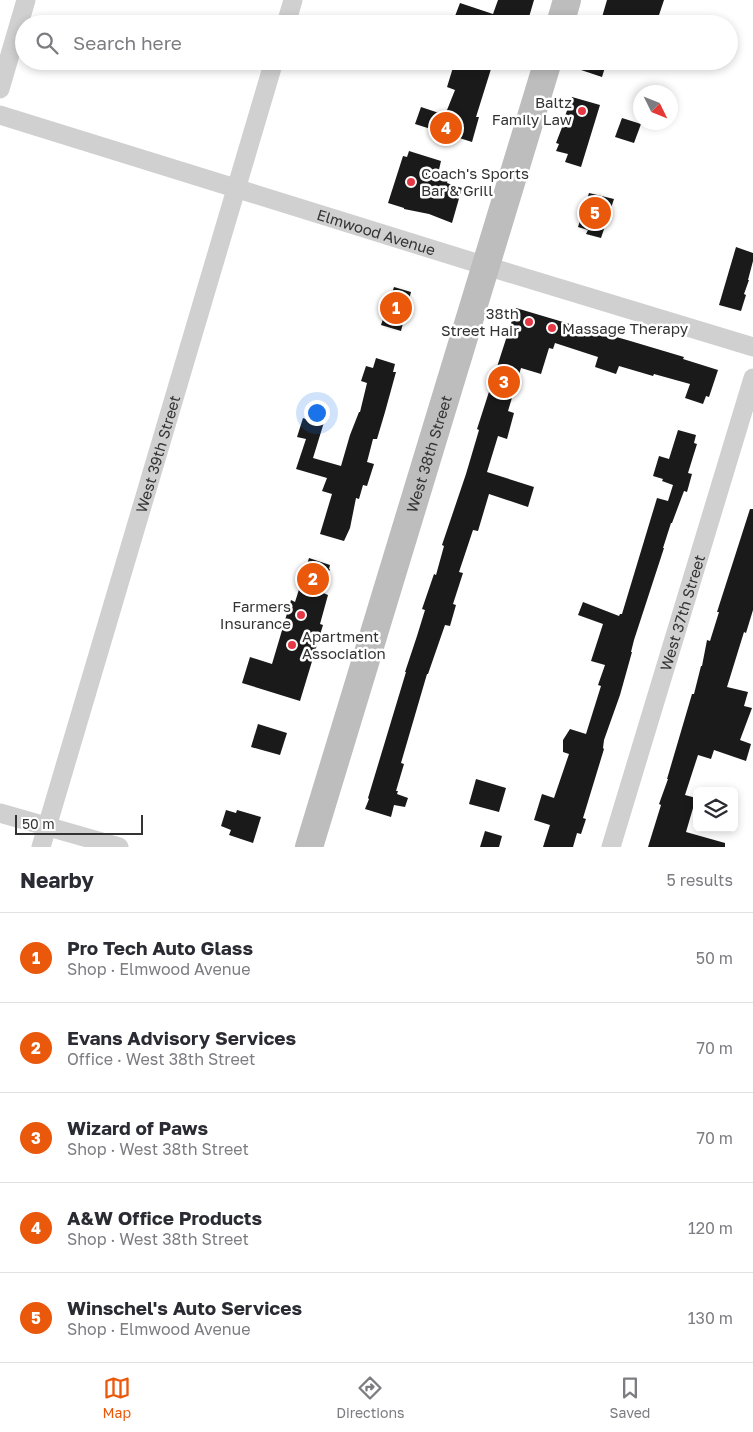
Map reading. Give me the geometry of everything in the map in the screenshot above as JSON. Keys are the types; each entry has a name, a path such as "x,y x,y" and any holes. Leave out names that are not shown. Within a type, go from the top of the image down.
{"main road":[{"path":"563,15 567,0"},
{"name":"West 38th Street","path":"309,847 545,70"}],"street":[{"path":"22,15 26,0"},
{"path":"289,15 293,0"},
{"path":"0,89 15,38"},
{"name":"West 39th Street","path":"42,847 271,70"},
{"name":"Elmwood Avenue","path":"0,115 753,347"},
{"name":"West 37th Street","path":"611,847 753,378"},
{"path":"0,813 119,847"}],"building":[{"path":"498,0 534,0 530,15 455,15 460,3 493,14"},
{"path":"607,0 664,0 659,15 603,15"},
{"path":"452,70 491,70 476,117 479,117 472,142 415,124 421,107 445,115 455,90 447,87"},
{"path":"581,70 604,70 602,77"},
{"path":"572,97 600,105 581,167 565,162 568,154 556,151 559,144 556,143"},
{"path":"622,118 633,121 633,130 639,130 634,143 615,137"},
{"path":"409,151 441,161 438,174 449,177 447,183 462,188 452,223 429,214 404,209 388,203 403,156 407,157"},
{"path":"589,193 614,199 601,238 586,234 588,230 578,227"},
{"path":"736,247 753,253 749,280 744,294 746,295 741,311 719,305"},
{"path":"394,287 411,292 401,331 381,325"},
{"path":"516,308 684,357 683,359 718,370 709,397 706,396 703,404 685,398 690,384 619,366 616,374 595,367 598,357 555,343 553,349 549,348 541,374 521,368 508,411 514,413 507,439 498,436 487,472 534,487 528,507 489,494 478,531 473,530 459,572 463,573 453,604 456,605 450,626 445,625 427,674 401,763 404,764 396,791 398,791 397,794 408,798 405,807 394,805 391,817 365,809 425,610 422,609 434,574 436,575 444,546 442,545 466,474 479,430 477,429"},
{"path":"376,358 395,364 393,372 396,372 377,439 373,439 367,462 374,464 367,486 363,485 359,499 356,498 350,528 344,541 320,534 332,494 322,491 327,478 296,469 306,439 297,437 303,418 312,421 314,415 325,419 313,458 341,466 350,435 360,412 367,383 361,381 366,366 373,368"},
{"path":"678,430 696,435 694,443 697,444 688,473 692,474 687,492 684,491 671,523 634,640 620,695 604,740 604,749 583,818 586,819 581,834 577,833 573,847 543,847 550,825 534,820 542,794 554,798 569,754 563,752 563,740 570,729 586,734 601,686 598,685 605,665 591,661 603,624 578,615 583,602 619,616 622,614 657,498 668,501 673,485 653,476 659,456 669,459"},
{"path":"750,509 753,509 753,610 727,687 748,692 744,706 752,708 740,740 751,744 746,761 714,750 711,759 698,755 685,795 693,797 693,808 686,832 725,843 725,847 648,847 661,805 659,804 702,666 707,640 710,641 719,612 717,612"},
{"path":"309,558 330,565 330,569 321,592 328,595 320,624 323,625 300,701 242,683 250,657 272,664 291,600 295,602"},
{"path":"258,724 287,733 280,755 251,747"},
{"path":"476,779 506,788 499,812 469,804"},
{"path":"226,810 236,813 237,810 261,817 253,843 229,835 231,830 221,826"},
{"path":"485,831 502,836 499,847 480,847"}],"place":[{"name":"Baltz Family Law","path":"582,111"},
{"name":"A&W Office Products","path":"446,128"},
{"name":"Coach's Sports Bar & Grill","path":"411,182"},
{"name":"Winschel's Auto Services","path":"595,213"},
{"name":"Pro Tech Auto Glass","path":"396,308"},
{"name":"38th Street Hair","path":"529,322"},
{"name":"Massage Therapy","path":"552,328"},
{"name":"Wizard of Paws","path":"504,382"},
{"name":"Evans Advisory Services","path":"313,579"},
{"name":"Farmers Insurance","path":"301,615"},
{"name":"Apartment Association","path":"292,645"}]}
